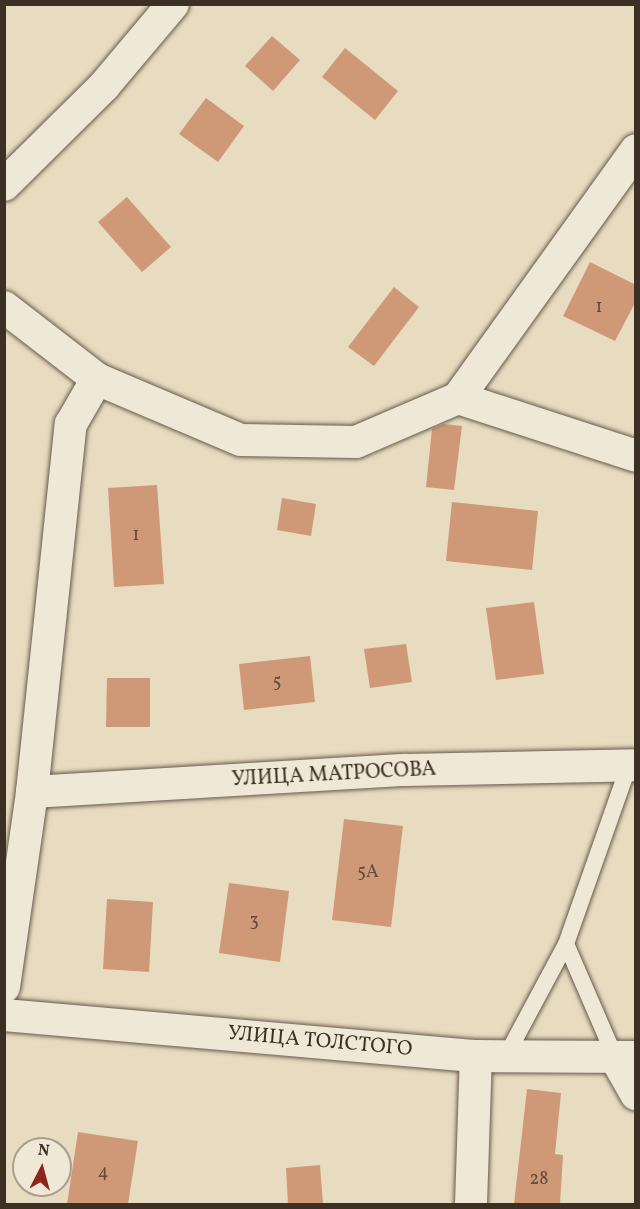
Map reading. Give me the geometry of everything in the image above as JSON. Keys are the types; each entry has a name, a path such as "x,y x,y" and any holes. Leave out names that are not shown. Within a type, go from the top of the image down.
{"street":[{"path":"4,185 104,86 173,4"},
{"path":"4,307 97,379 241,440 356,442 458,398 636,150"},
{"path":"4,987 32,792 71,424 97,379"},
{"path":"458,398 636,456"},
{"name":"УЛИЦА МАТРОСОВА","path":"32,792 405,770 632,765"},
{"name":"УЛИЦА ТОЛСТОГО","path":"4,1015 476,1056 625,1057"},
{"path":"471,1204 476,1056"},
{"path":"625,1057 636,1094"}],"lane":[{"path":"506,1056 566,945 632,765"},
{"path":"566,945 625,1057"}],"building":[{"path":"272,36 300,60 273,91 245,66"},
{"path":"345,48 398,91 375,120 322,77"},
{"path":"206,98 244,126 218,162 179,134"},
{"path":"127,197 171,247 142,272 98,222"},
{"path":"590,262 636,285 636,301 615,341 563,316"},
{"path":"394,287 419,307 374,366 348,347"},
{"path":"444,424 462,426 454,490 426,487 432,429"},
{"path":"157,485 164,584 114,587 108,488"},
{"path":"282,498 316,504 311,536 277,530"},
{"path":"452,502 538,511 532,570 446,561"},
{"path":"534,602 544,674 496,680 486,608"},
{"path":"406,644 412,682 370,688 364,649"},
{"path":"310,656 315,702 244,710 239,664"},
{"path":"107,678 150,678 150,727 106,727"},
{"path":"344,819 403,826 391,927 332,920"},
{"path":"229,883 289,891 280,962 219,953"},
{"path":"107,899 153,902 149,972 103,969"},
{"path":"527,1089 561,1093 555,1154 563,1155 560,1204 514,1204"},
{"path":"78,1132 138,1141 128,1204 67,1204 68,1197 72,1197 72,1171"},
{"path":"320,1165 323,1204 288,1204 286,1168"}]}
